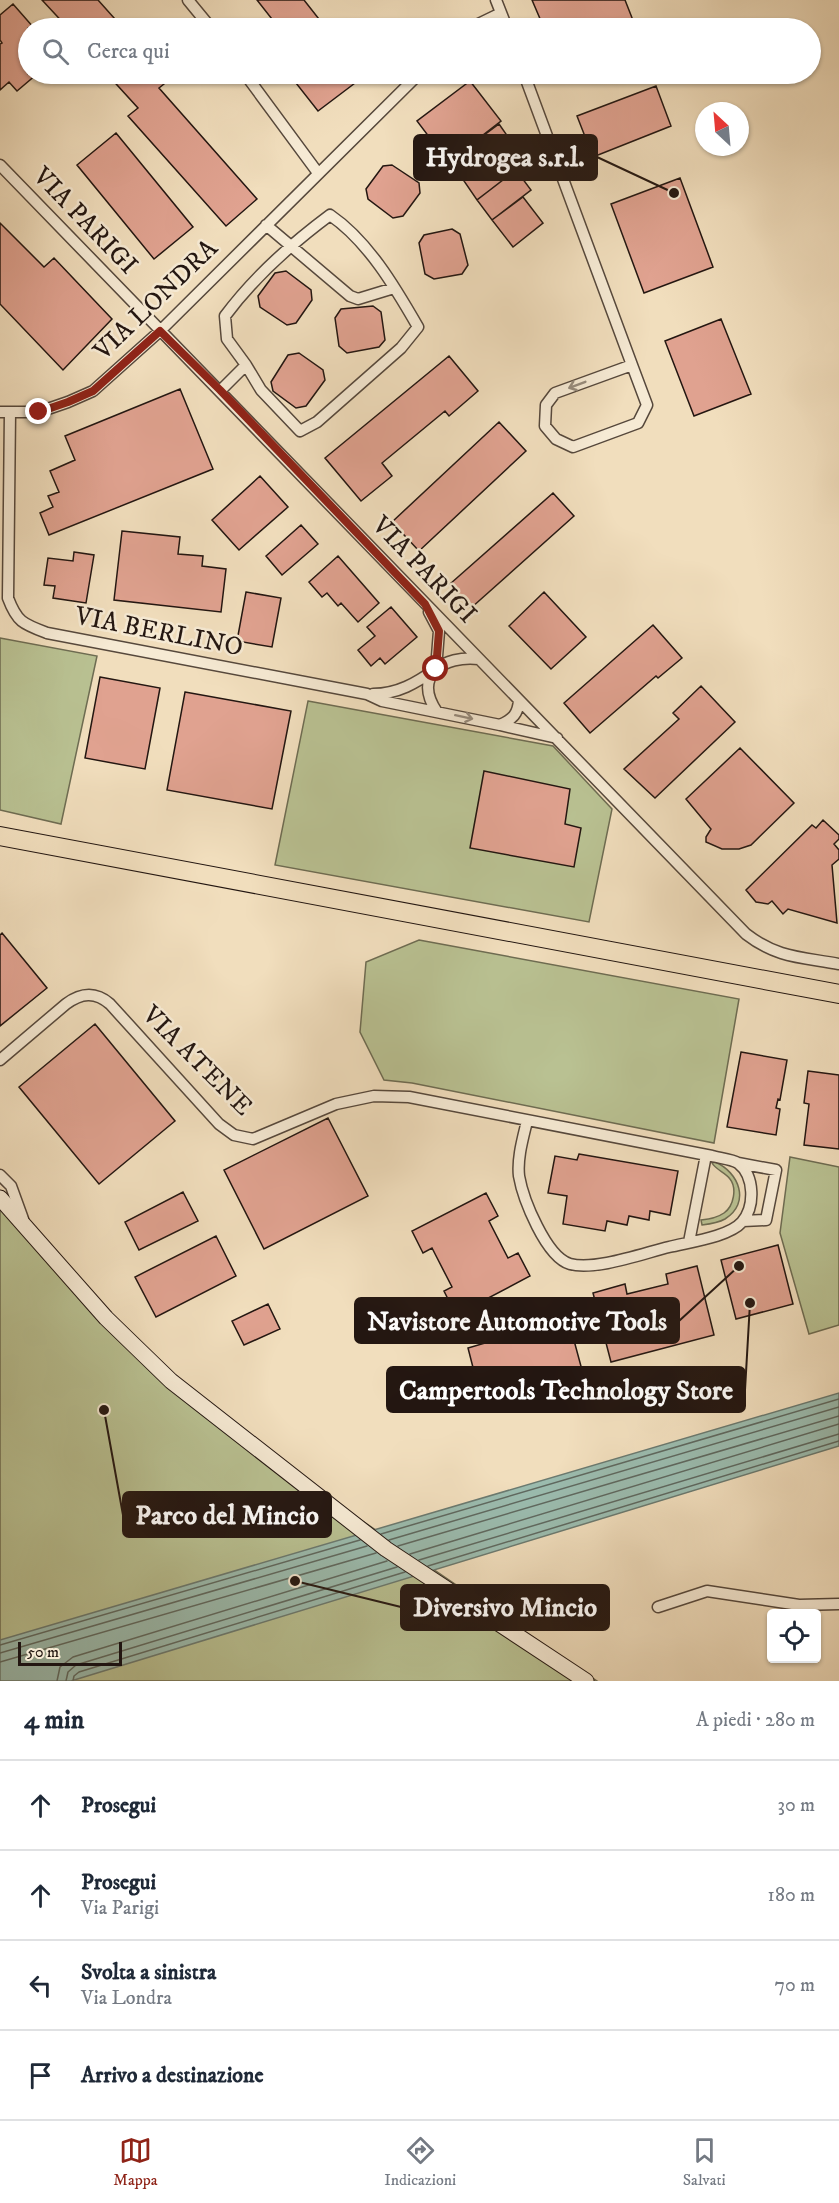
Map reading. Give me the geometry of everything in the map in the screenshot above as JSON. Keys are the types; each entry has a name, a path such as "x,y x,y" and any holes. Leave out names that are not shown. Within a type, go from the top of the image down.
{"highway":[{"path":"0,836 839,994"}],"main road":[{"path":"0,1198 106,1317 171,1381 386,1549 586,1681"}],"street":[{"path":"188,0 203,18"},
{"path":"496,0 503,18"},
{"path":"491,18 501,13"},
{"path":"252,84 318,173"},
{"name":"VIA LONDRA","path":"5,412 39,412 93,391 160,331 409,84"},
{"path":"528,84 632,364 647,405 638,423 573,447 556,439 545,426 546,405 555,393 632,364"},
{"name":"VIA PARIGI","path":"0,165 746,934 762,946 777,953 839,964"},
{"path":"330,215 346,226 394,288 418,327 401,348 316,422 300,431 261,390 228,339 225,316 243,291 290,247 330,215"},
{"path":"266,225 350,296 358,299 394,288"},
{"path":"220,390 246,365"},
{"name":"VIA BERLINO","path":"5,412 8,598 15,616 29,626 47,633 367,694 382,701 557,738"},
{"path":"425,604 439,631 436,669 429,681 427,693 437,712"},
{"path":"367,694 386,694 403,690 451,660 463,657 479,659"},
{"path":"500,725 511,720 516,714 519,700"},
{"name":"VIA ATENE","path":"0,1060 66,1004 77,996 90,994 102,997 110,1004 219,1124 234,1135 253,1139 336,1104 375,1096 410,1097 776,1170 766,1220 743,1221 734,1229 590,1266 568,1264 550,1250 539,1231 519,1175 521,1149 527,1121"},
{"path":"689,1242 706,1155"},
{"path":"738,1163 749,1178 752,1195 743,1221"},
{"path":"0,1175 11,1186 25,1225"},
{"path":"658,1607 707,1591 799,1605 839,1604"}],"green space":[{"path":"0,638 97,656 61,824 0,810"},
{"path":"308,701 553,746 612,809 589,922 275,865"},
{"path":"419,940 739,999 714,1143 412,1083 384,1080 360,1032 366,962"},
{"path":"790,1157 839,1167 839,1325 809,1334 780,1233"},
{"path":"715,1162 736,1180 740,1197 738,1205 725,1219 702,1225 701,1220 724,1213 733,1197 732,1183 712,1163"},
{"path":"0,1201 162,1373 254,1447 597,1681 0,1681"}],"water":[{"path":"839,1393 839,1446 71,1681 0,1681 0,1640"}],"building":[{"path":"42,0 98,0 114,18 59,18"},
{"path":"257,0 304,0 318,18 271,18"},
{"path":"532,0 625,0 632,18 540,18"},
{"path":"13,4 25,18 18,18 18,84 25,84 17,91 9,82 0,90 0,44 2,43 0,15"},
{"path":"116,84 164,84 159,88 257,199 226,226 128,116 138,108"},
{"path":"297,84 354,84 318,111"},
{"path":"466,84 472,84 501,121 448,162 417,121"},
{"path":"656,86 671,126 593,157 577,116"},
{"path":"499,124 513,144 464,181 448,162"},
{"path":"116,133 193,227 154,259 77,165"},
{"path":"505,149 521,166 477,200 464,181"},
{"path":"392,165 419,183 420,193 403,216 393,218 368,199 366,189 383,166"},
{"path":"516,170 531,190 492,220 477,200"},
{"path":"680,178 713,267 644,293 611,204"},
{"path":"523,197 543,223 513,247 492,220"},
{"path":"0,223 44,267 54,258 112,319 63,370 0,304"},
{"path":"452,229 460,234 468,265 462,274 434,279 425,274 419,243 424,235"},
{"path":"286,271 311,290 312,300 296,323 287,325 260,307 258,296 275,273"},
{"path":"373,306 381,312 385,340 379,347 347,353 339,346 335,318 341,309"},
{"path":"721,319 751,394 694,416 665,341"},
{"path":"299,353 323,370 325,380 306,406 296,408 273,391 271,382 288,355"},
{"path":"449,356 478,391 449,416 445,411 382,463 392,476 361,501 325,458"},
{"path":"180,389 213,469 49,535 40,513 53,507 48,496 59,492 50,471 75,460 65,436"},
{"path":"499,422 526,451 419,551 392,522"},
{"path":"260,476 288,507 239,550 212,520"},
{"path":"553,493 574,516 471,608 450,584"},
{"path":"301,525 318,544 282,575 266,556"},
{"path":"122,531 180,537 178,554 203,556 202,566 226,569 221,612 114,600"},
{"path":"74,552 94,555 86,603 53,598 55,586 44,585 48,558 73,561"},
{"path":"338,556 379,603 358,622 341,603 338,606 327,593 322,597 309,582"},
{"path":"246,592 281,598 272,647 237,641"},
{"path":"544,592 586,637 551,669 509,626"},
{"path":"391,607 417,637 385,664 380,658 371,666 358,650 375,636 367,627"},
{"path":"653,625 682,658 658,678 656,676 590,733 564,703"},
{"path":"100,677 160,688 145,769 85,758"},
{"path":"701,686 735,722 655,798 624,769 679,719 673,713"},
{"path":"185,692 291,711 272,809 167,790"},
{"path":"740,748 794,803 751,845 739,849 722,849 706,842 711,829 686,799"},
{"path":"484,771 570,789 565,824 581,828 574,867 470,848"},
{"path":"823,820 839,835 839,839 834,844 839,850 839,859 832,865 837,923 788,909 783,914 772,901 768,904 756,902 746,890 812,825 816,828"},
{"path":"2,933 47,988 0,1026 0,935"},
{"path":"95,1024 175,1121 99,1184 19,1087"},
{"path":"741,1052 787,1060 780,1100 778,1099 776,1108 780,1109 776,1135 727,1127"},
{"path":"808,1071 839,1075 839,1149 804,1145 809,1104 804,1103"},
{"path":"328,1118 368,1196 264,1249 224,1170"},
{"path":"579,1154 678,1171 670,1215 650,1211 649,1220 629,1216 627,1225 607,1221 605,1231 563,1224 567,1196 548,1193 555,1156 577,1160"},
{"path":"183,1192 198,1221 139,1250 125,1222"},
{"path":"486,1193 498,1216 489,1221 508,1258 518,1253 530,1276 456,1315 444,1291 452,1287 432,1248 423,1253 412,1231"},
{"path":"216,1236 236,1276 156,1317 135,1277"},
{"path":"778,1245 793,1304 736,1319 721,1260"},
{"path":"697,1266 714,1335 611,1362 593,1293 625,1284 627,1294 668,1284 666,1274"},
{"path":"268,1304 280,1329 244,1345 232,1321"},
{"path":"565,1307 582,1370 543,1381 541,1373 478,1387 468,1348 509,1336 508,1331 528,1325 527,1321 547,1316 546,1312"}],"place":[{"name":"Hydrogea s.r.l.","path":"674,193"},
{"name":"Navistore Automotive Tools","path":"739,1266"},
{"name":"Campertools Technology Store","path":"750,1303"},
{"name":"Parco del Mincio","path":"104,1410"},
{"name":"Diversivo Mincio","path":"295,1581"}],"route":[{"path":"39,412 93,391 160,331 220,390 425,604 439,631 436,669"}]}
